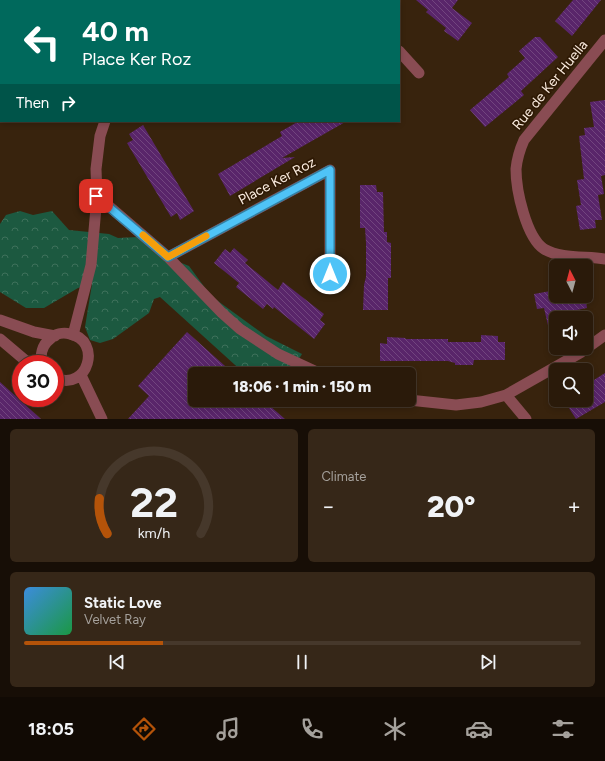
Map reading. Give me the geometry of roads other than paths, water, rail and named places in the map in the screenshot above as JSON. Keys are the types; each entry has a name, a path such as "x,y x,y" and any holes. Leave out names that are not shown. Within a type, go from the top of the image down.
{"street":[{"name":"Rue de Ker Huella","path":"605,40 524,140 517,159 516,170 523,210 536,242 546,249 556,253 605,259"},
{"path":"400,52 419,73"},
{"path":"73,335 92,265 97,149 105,122"},
{"name":"Place Ker Roz","path":"168,257 330,170 330,274"},
{"path":"96,196 168,257 222,314 240,329 278,354 306,367"},
{"path":"0,320 34,332 54,336 65,333 73,335 84,342 88,353 87,366 81,375 68,381 64,380"},
{"path":"416,401 456,405 481,402 506,396 580,353 605,335"},
{"path":"41,355 44,346 54,336"},
{"path":"0,339 19,355"},
{"path":"81,375 102,419"},
{"path":"506,396 526,419"}]}
